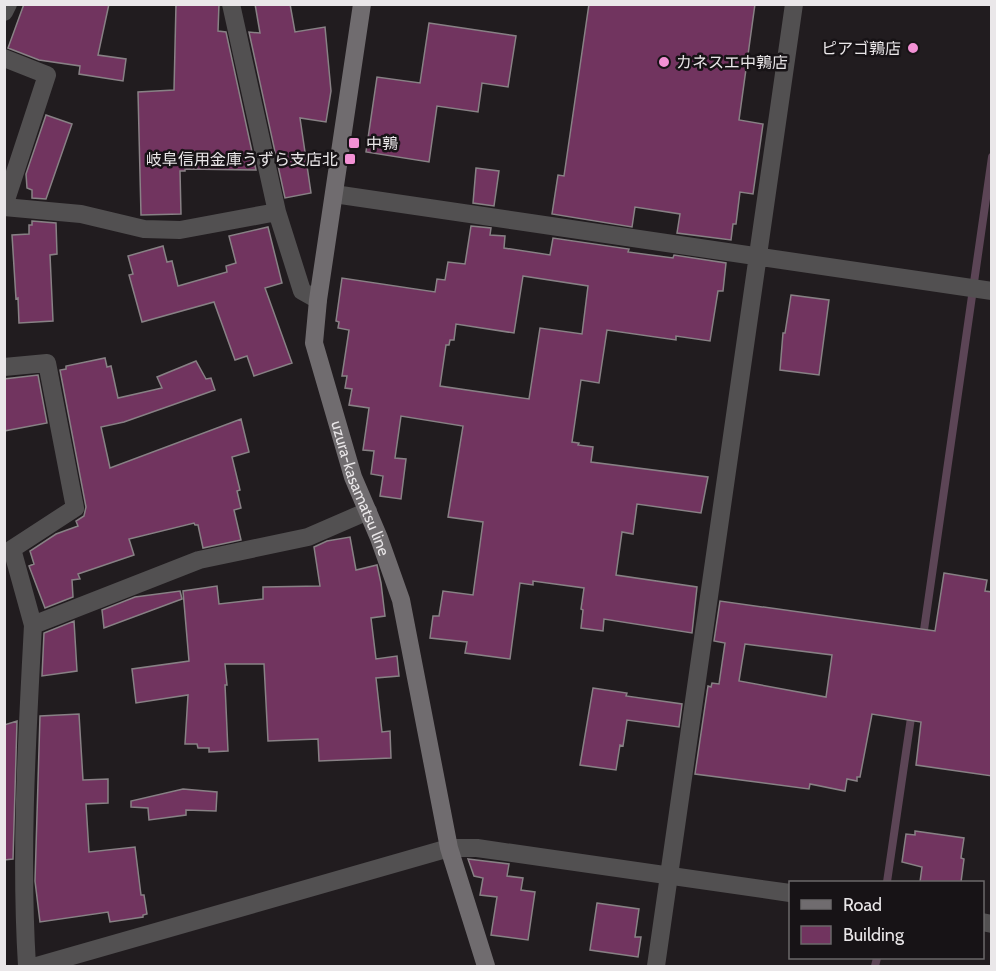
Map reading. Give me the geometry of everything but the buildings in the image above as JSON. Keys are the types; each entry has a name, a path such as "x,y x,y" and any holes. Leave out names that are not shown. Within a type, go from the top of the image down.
{"main road":[{"name":"uzura-kasamatsu line","path":"362,4 318,300 314,343 353,477 401,600 449,848 486,966"}],"street":[{"path":"4,12 8,4"},
{"path":"231,4 277,212 302,291 318,300"},
{"path":"656,966 794,4"},
{"path":"4,58 47,75 4,206 81,214 144,229 180,230 277,212"},
{"path":"334,194 992,291"},
{"path":"4,367 47,363 75,508 12,549 33,625 26,768 24,908 27,966"},
{"path":"33,625 199,560 308,537 368,511"},
{"path":"37,966 449,848 477,848 789,893"}],"waterway":[{"path":"923,637 992,157"},
{"path":"887,881 912,711"},
{"path":"875,966 877,959"}],"place":[{"name":"ピアゴ鶉店","path":"913,48"},
{"name":"カネスエ中鶉店","path":"664,62"},
{"name":"中鶉","path":"354,143"},
{"name":"岐阜信用金庫うずら支店北","path":"350,159"}]}
